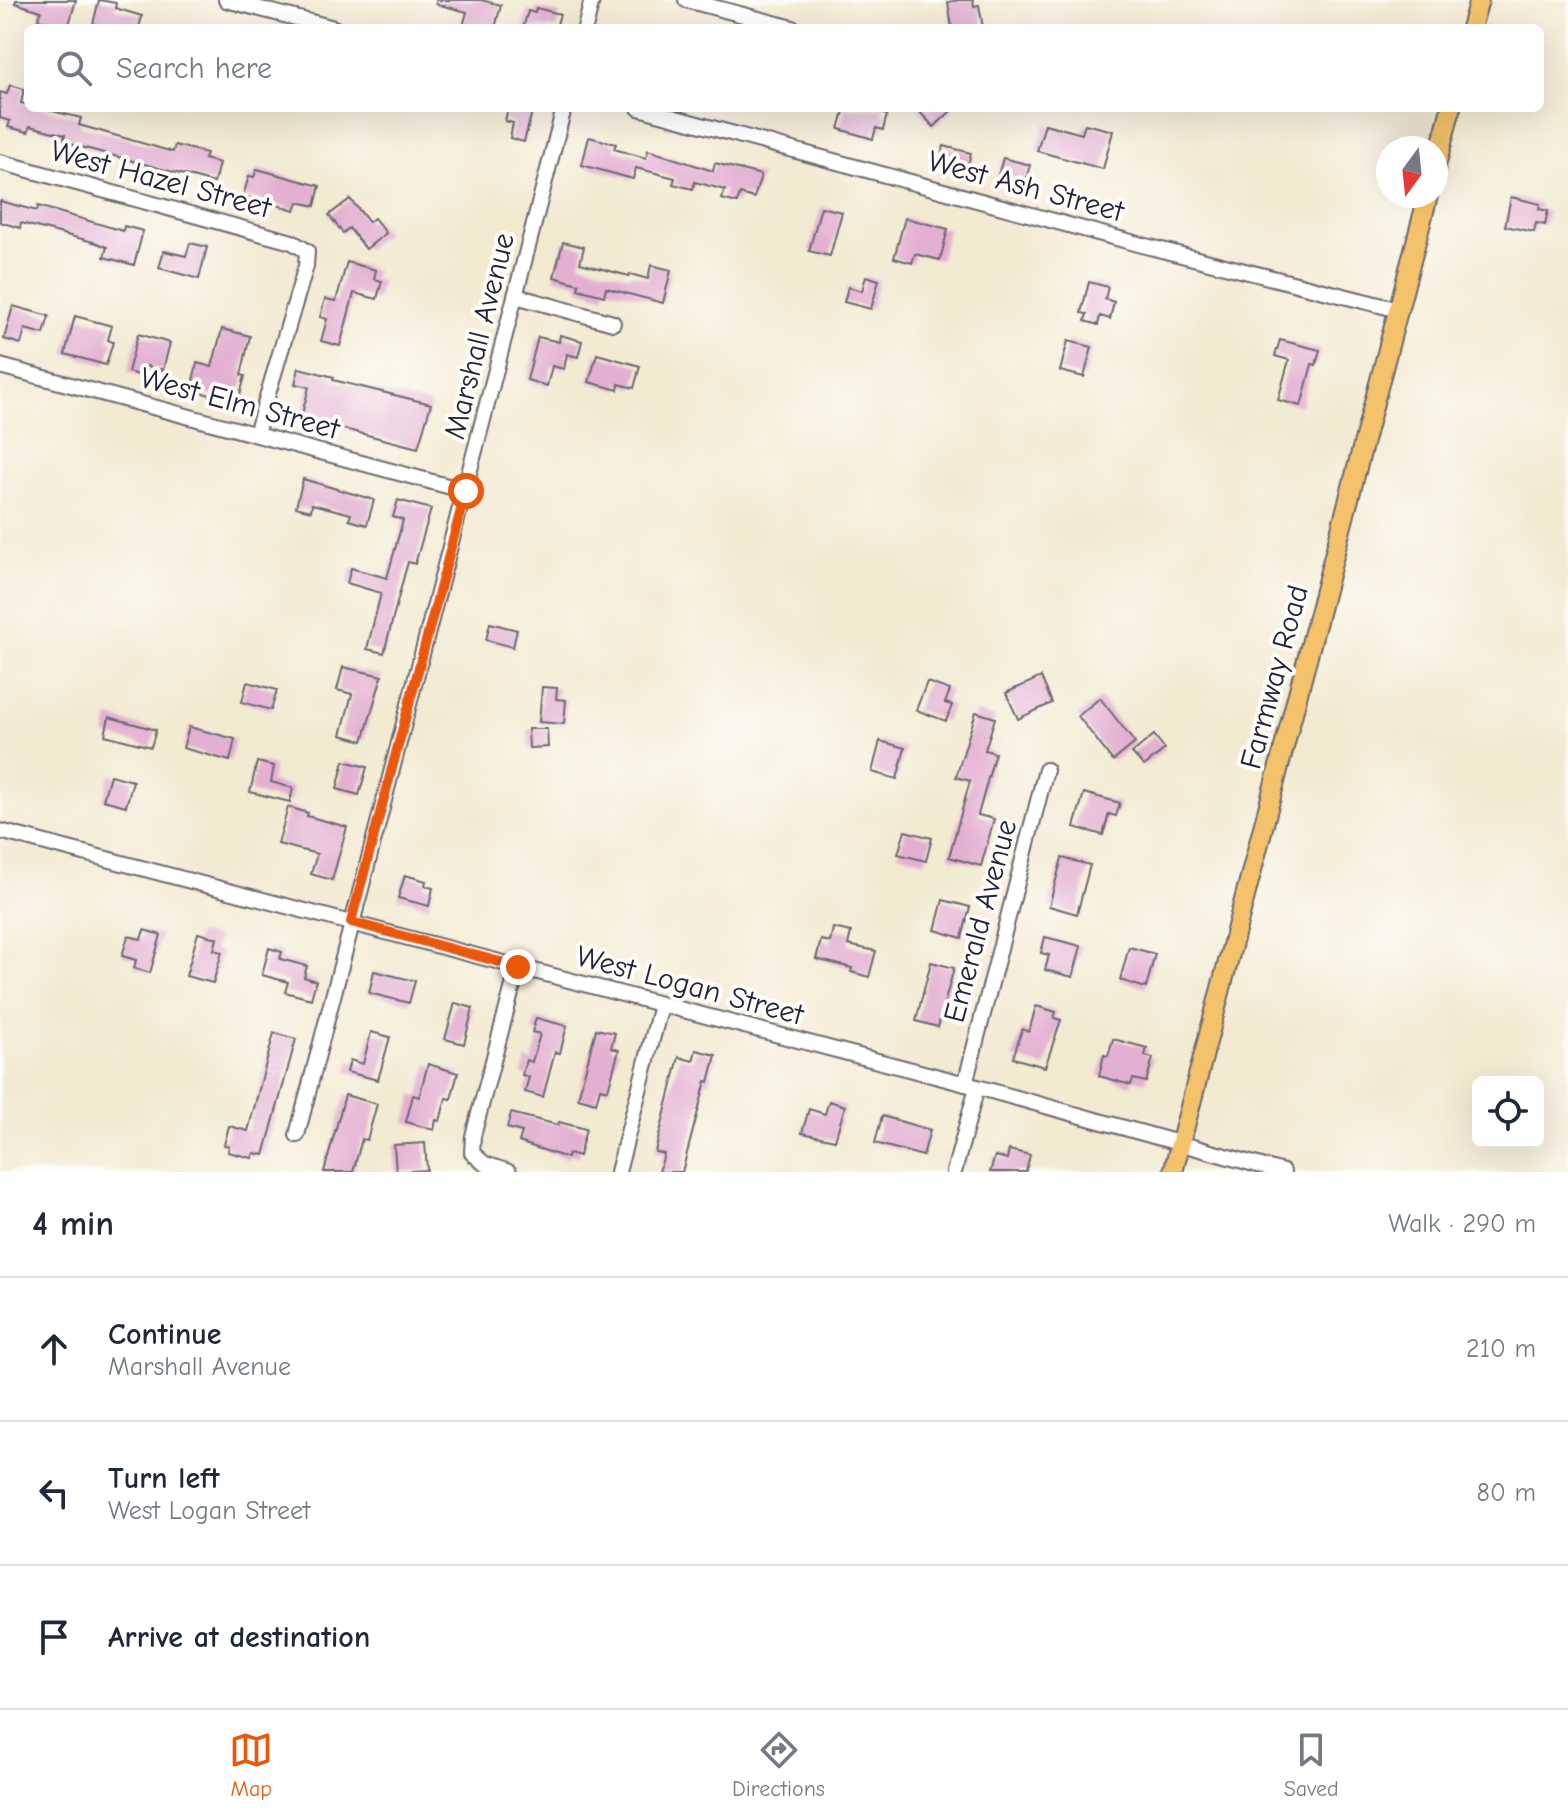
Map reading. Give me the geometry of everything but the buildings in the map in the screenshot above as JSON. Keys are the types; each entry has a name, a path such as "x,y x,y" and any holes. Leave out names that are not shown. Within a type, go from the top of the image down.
{"main road":[{"path":"1472,24 1479,0"},
{"path":"1444,136 1450,112"},
{"name":"Farmway Road","path":"1173,1172 1425,208"}],"street":[{"path":"226,0 319,24"},
{"path":"586,24 592,0"},
{"path":"686,0 778,24"},
{"name":"Marshall Avenue","path":"297,1135 563,112"},
{"name":"West Ash Street","path":"654,112 1142,245 1399,310"},
{"name":"West Hazel Street","path":"0,162 292,242 307,251 306,266 256,434"},
{"path":"516,296 613,323"},
{"name":"West Elm Street","path":"0,366 466,491"},
{"name":"Emerald Avenue","path":"954,1172 971,1085 1046,770"},
{"name":"West Logan Street","path":"0,831 971,1085 1283,1172"},
{"path":"509,1172 485,1164 472,1153 473,1136 518,967"},
{"path":"618,1172 661,1005"}],"route":[{"path":"466,491 351,922 518,967"}]}
